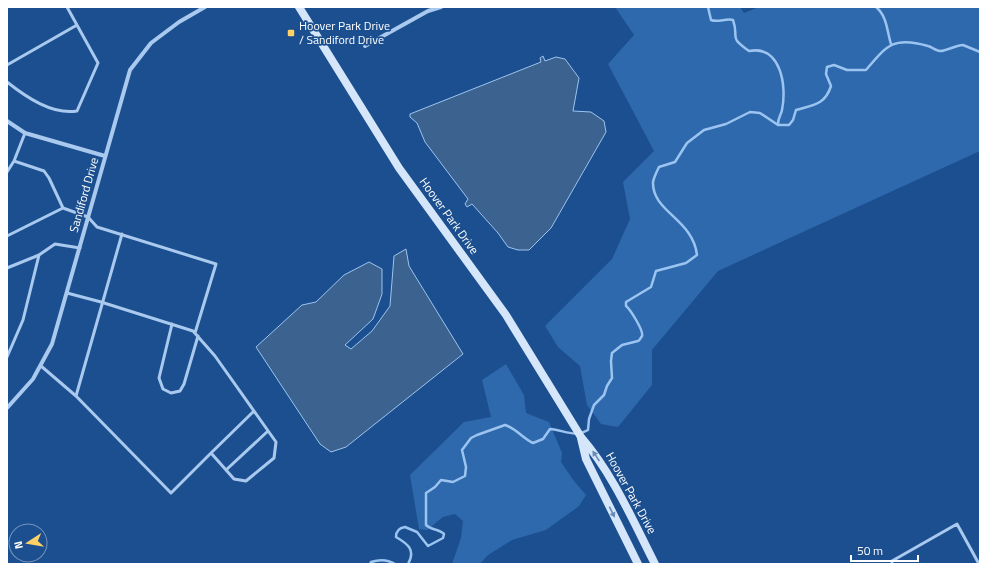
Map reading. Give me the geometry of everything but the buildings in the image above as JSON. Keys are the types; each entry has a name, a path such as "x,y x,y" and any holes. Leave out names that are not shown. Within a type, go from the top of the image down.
{"street":[{"name":"Sandiford Drive","path":"7,408 33,379 52,344 130,70 151,43 179,22 205,7"},
{"name":"Hoover Park Drive","path":"299,7 399,168 506,315 581,437 595,453 616,488 655,564"},
{"path":"365,46 428,11 441,7"},
{"path":"7,121 25,133 106,156"},
{"name":"Hoover Park Drive","path":"581,437 586,459 638,564"}],"lane":[{"path":"7,82 27,97 65,113 77,111 98,63 67,7"},
{"path":"7,65 77,25"},
{"path":"7,172 14,161 25,133"},
{"path":"14,161 44,171 49,178 63,208 88,217 97,227 216,264 195,333"},
{"path":"7,236 63,208"},
{"path":"76,396 101,302 122,234"},
{"path":"7,268 39,255 55,244 80,248"},
{"path":"7,357 23,320 39,255"},
{"path":"67,293 172,324 195,333 198,336 215,356 276,442 274,458 246,481 234,478 211,453"},
{"path":"172,324 160,378 163,389 171,394 180,391 184,384 198,336"},
{"path":"41,366 76,396 171,493 254,411"},
{"path":"226,470 268,431"},
{"path":"892,564 892,560 957,524 979,564"}],"shaded area":[{"path":"615,7 740,7 744,13 759,7 980,7 980,151 718,271 652,350 652,385 618,427 601,424 587,405 580,366 558,347 545,326 612,259 630,219 623,182 654,151 608,64 634,35"},
{"path":"543,56 545,61 556,57 565,59 579,78 573,111 591,112 604,121 606,132 551,228 529,250 518,250 508,247 498,233 472,204 467,207 465,204 468,199 425,142 417,123 410,117 410,114 541,62 540,58"},
{"path":"406,249 409,266 463,354 346,447 331,452 320,444 256,347 302,305 316,302 344,275 369,262 382,269 382,294 373,319 345,345 351,349 372,331 390,306 394,256"},
{"path":"506,364 524,395 526,413 549,422 562,453 561,462 586,495 579,506 546,530 512,540 488,555 480,564 452,564 461,538 463,521 455,514 443,517 427,530 419,529 410,475 464,422 491,417 482,380"}],"waterway":[{"path":"708,7 711,20 733,20 735,26 735,37 742,46 749,51 760,51 768,54 775,61 782,79 783,90 782,110 778,124"},
{"path":"876,7 885,19 891,44"},
{"path":"408,564 411,551 404,542 396,537 397,531 405,527 417,532 428,546 443,538 444,534 442,532 426,525 426,493 435,487 441,480 453,482 465,476 466,467 462,450 471,438 505,425 533,443 543,439 550,429 574,433 588,430 589,419 594,405 604,395 612,378 612,353 622,345 638,341 642,336 639,325 626,306 626,302 651,287 656,271 686,263 697,255 694,243 688,233 665,209 654,192 653,182 659,167 675,162 687,143 704,130 726,124 750,112 760,113 778,125 789,125 793,120 796,110 818,103 825,97 831,86 826,74 827,67 834,65 847,70 866,70 886,49 892,45 907,42 928,46 940,51 963,45 980,52"},
{"path":"370,564 371,562 380,560 386,560 395,564"}],"place":[{"name":"Hoover Park Drive / Sandiford Drive","path":"291,33"}]}
